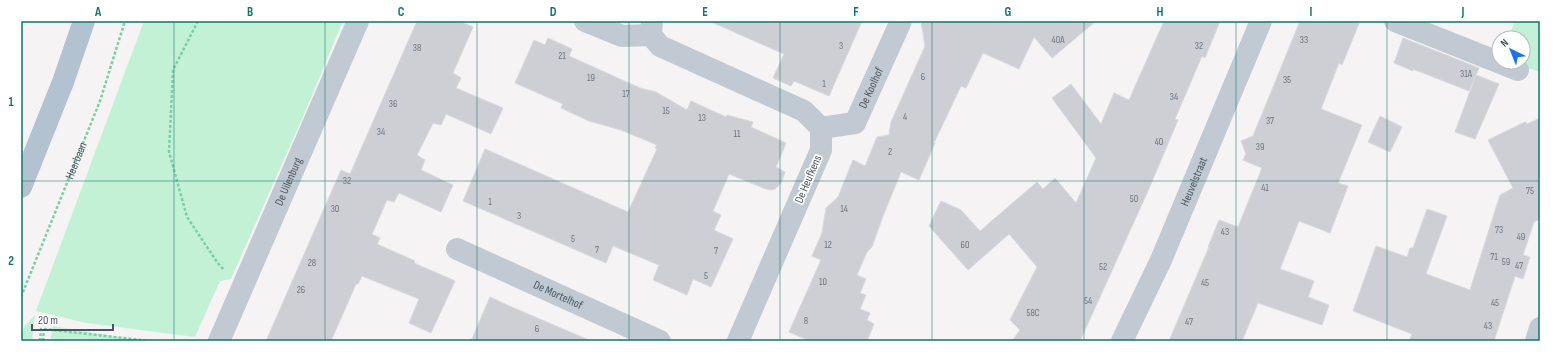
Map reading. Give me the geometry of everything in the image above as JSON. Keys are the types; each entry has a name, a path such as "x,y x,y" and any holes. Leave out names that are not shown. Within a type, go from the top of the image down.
{"main road":[{"path":"21,187 63,82 84,21"}],"street":[{"name":"De Uilenburg","path":"219,341 358,21"},
{"path":"585,21 622,36 652,28 660,46 804,111 821,128"},
{"name":"De Koolhof","path":"821,128 855,123 901,21"},
{"name":"Heuvelstraat","path":"1122,341 1161,260 1261,21"},
{"path":"1395,21 1491,59"},
{"name":"De Heufkens","path":"738,341 821,150 821,128"},
{"name":"De Mortelhof","path":"457,249 660,341"},
{"path":"1536,341 1540,328"}],"path":[{"name":"Heerbaan","path":"21,297 100,100 124,21"},
{"path":"198,21 173,70 169,152 187,217 217,262 241,290"},
{"path":"40,341 41,330 44,329"},
{"path":"43,341 44,329"},
{"path":"44,329 150,341"}],"green space":[{"path":"144,21 343,21 305,112 231,279 220,281 195,337 86,323 36,311"},
{"path":"1515,21 1540,21 1540,72 1531,69 1531,30 1511,30"},
{"path":"35,315 32,341 21,341 23,329"},
{"path":"53,326 143,341 50,341"}],"building":[{"path":"417,21 459,21 473,27 453,73 461,78 456,88 503,108 491,134 446,114 441,125 433,123 417,155 425,160 421,170 453,185 441,212 399,193 394,202 387,200 372,234 380,238 377,244 415,261 414,263 455,281 431,333 409,323 419,299 362,276 358,284 356,284 331,341 266,341 341,170 350,174"},
{"path":"709,21 862,21 829,96 794,81 791,86 773,78 784,54"},
{"path":"921,21 1096,21 1052,58 1034,37 1019,69 983,53 966,88 961,86 934,143 919,180 901,172 872,247 867,252 857,275 866,279 860,293 866,295 860,309 870,313 867,320 874,324 867,341 810,341 789,332 821,260 812,256 822,233 826,208 838,197 853,160 865,166 877,137 889,135 891,122 925,46"},
{"path":"1164,21 1220,21 1205,58 1202,56 1175,119 1178,120 1148,191 1080,341 1012,341 1020,330 1010,320 1037,267 1009,234 968,270 929,226 941,201 961,210 980,231 1037,182 1043,189 1055,178 1076,203 1096,158 1052,98 1071,84 1101,124 1114,93 1129,100"},
{"path":"1300,21 1360,21 1342,65 1339,63 1321,109 1362,125 1338,183 1348,186 1330,233 1299,221 1280,269 1314,281 1308,297 1329,305 1322,325 1258,303 1242,341 1169,341 1219,220 1238,227 1262,168 1243,160 1246,154 1241,141 1253,136"},
{"path":"548,38 572,49 569,56 640,88 656,92 687,110 691,101 726,117 727,115 753,122 751,127 786,143 776,167 785,172 781,183 775,189 766,189 729,174 713,211 721,215 714,230 733,239 711,287 693,279 687,295 653,280 659,265 613,246 606,263 463,201 485,149 628,212 657,149 655,148 657,145 621,130 589,121 561,108 563,104 515,83 534,40 545,45"},
{"path":"1403,38 1479,68 1469,91 1394,63"},
{"path":"1476,75 1499,84 1475,139 1455,132"},
{"path":"1380,116 1402,127 1390,152 1368,142"},
{"path":"1540,118 1540,219 1534,222 1523,255 1530,257 1523,279 1515,276 1494,341 1409,341 1412,334 1353,311 1376,246 1407,257 1410,248 1413,248 1427,209 1447,216 1426,274 1470,290 1500,195 1513,188 1488,140 1525,122 1527,124"},
{"path":"490,297 514,308 591,341 471,341"}]}
